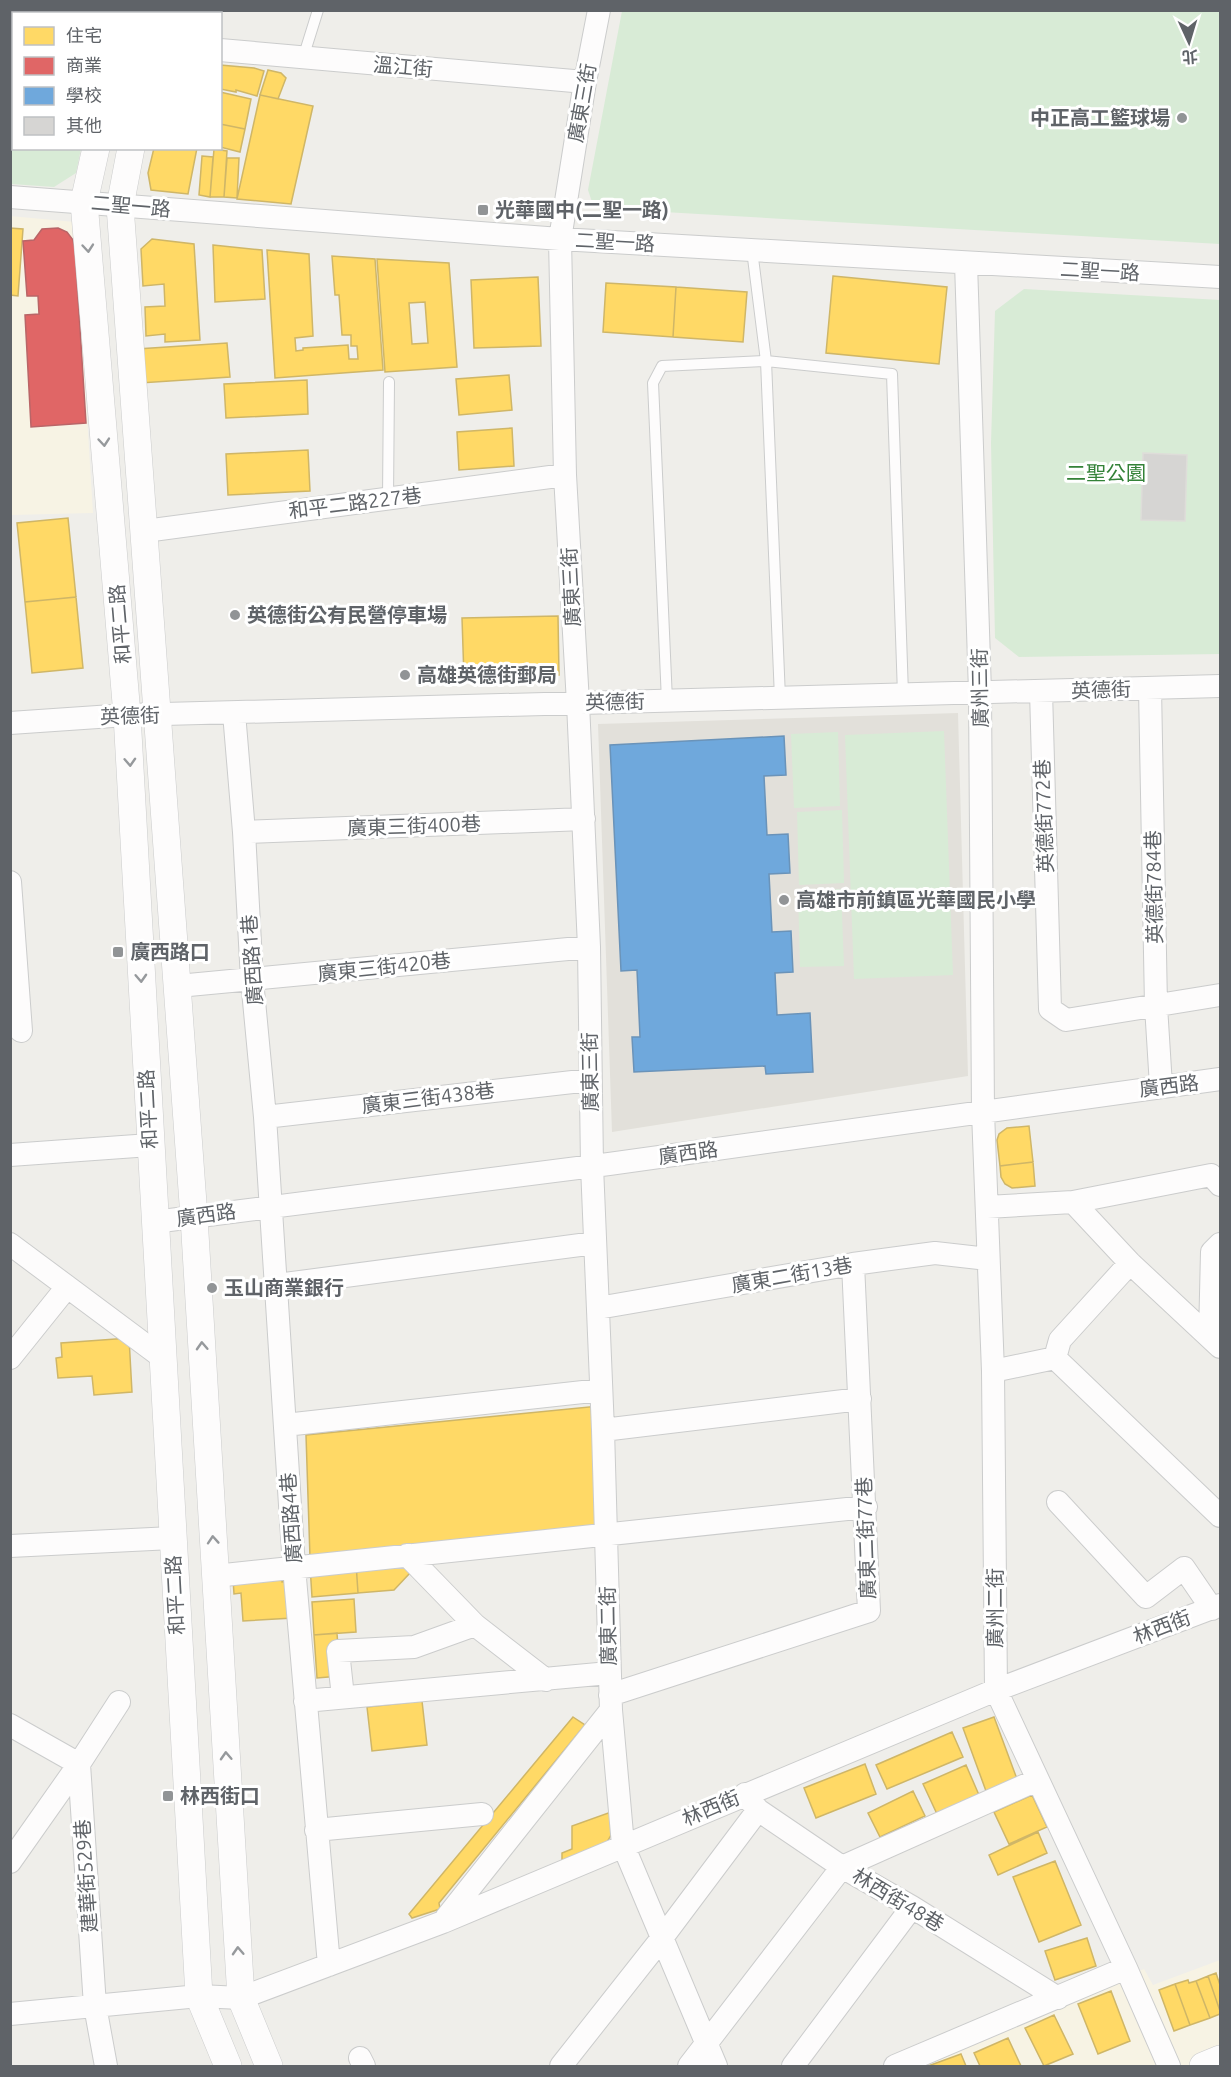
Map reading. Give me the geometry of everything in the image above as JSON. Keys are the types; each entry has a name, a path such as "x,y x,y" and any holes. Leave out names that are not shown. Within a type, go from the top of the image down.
{"street":[{"name":"廣東三街","path":"592,1166 589,947 565,476 560,239 599,10"},
{"name":"溫江街","path":"222,50 585,82"},
{"name":"和平二路","path":"96,150 84,202 127,715 199,1996 228,2067"},
{"name":"和平二路","path":"130,150 120,206 194,1216 241,1998 269,2067"},
{"name":"二聖一路","path":"10,197 560,239 1221,277"},
{"name":"廣州三街","path":"966,263 980,692 984,1112"},
{"name":"和平二路227巷","path":"145,531 565,476"},
{"name":"英德街","path":"10,723 127,715 1221,686"},
{"name":"英德街784巷","path":"1150,688 1156,1006 1161,1086"},
{"name":"英德街772巷","path":"1041,692 1050,1009 1065,1020 1156,1006"},
{"name":"廣西路1巷","path":"234,713 244,832 252,980 271,1206"},
{"name":"廣東三街400巷","path":"244,832 584,819"},
{"path":"10,882 15,1008 21,1031"},
{"name":"廣東三街420巷","path":"178,986 589,947"},
{"path":"1156,1006 1221,996"},
{"name":"廣西路","path":"154,1222 592,1166 1221,1079"},
{"name":"廣東三街438巷","path":"265,1117 590,1080"},
{"name":"廣州二街","path":"984,1112 993,1371 996,1690 1126,1968 1169,2067"},
{"path":"10,1155 150,1145"},
{"name":"廣東二街","path":"592,1166 603,1430 610,1693 623,1845 716,2067"},
{"path":"987,1207 1073,1202 1211,1175 1221,1185"},
{"path":"1073,1202 1130,1263 1215,1342"},
{"name":"廣西路4巷","path":"271,1206 294,1568 329,1965"},
{"path":"277,1285 595,1243"},
{"path":"10,1244 163,1358"},
{"path":"1215,1342 1212,1252 1221,1244"},
{"name":"廣東二街13巷","path":"598,1308 853,1264 935,1253 988,1259"},
{"path":"1055,1358 1060,1340 1130,1263"},
{"name":"廣東二街77巷","path":"610,1693 869,1611 853,1264"},
{"path":"10,1358 67,1287"},
{"path":"993,1371 1055,1358"},
{"path":"1055,1358 1221,1516"},
{"path":"285,1425 601,1390"},
{"path":"603,1430 860,1399"},
{"path":"1058,1502 1146,1597 1184,1568 1216,1607"},
{"path":"215,1576 866,1507"},
{"path":"10,1546 172,1538"},
{"path":"407,1555 475,1625 546,1680"},
{"name":"林西街","path":"10,2014 199,1996 241,1998 443,1922 623,1845 751,1802 996,1690 1216,1607"},
{"path":"343,1697 338,1652 414,1647 475,1625"},
{"path":"305,1701 546,1680 610,1693 443,1922"},
{"path":"10,1862 79,1764 119,1702"},
{"path":"10,1725 79,1764"},
{"name":"建華街529巷","path":"79,1764 95,2006 106,2067"},
{"path":"689,2067 842,1867 1037,1780"},
{"path":"561,2067 662,1938 751,1802"},
{"name":"林西街48巷","path":"751,1802 842,1867 912,1907 1058,1998"},
{"path":"316,1830 482,1814"},
{"path":"793,2067 912,1907"},
{"path":"895,2067 1126,1968"},
{"path":"1203,2067 1221,2059"}],"lane":[{"path":"303,58 318,10"},
{"path":"752,250 766,362 780,698"},
{"path":"667,701 653,383 662,366 766,362 892,374 903,694"},
{"path":"388,498 389,382"}],"shaded area":[{"path":"10,11 108,11 12,12 11,35"},
{"path":"10,216 75,222 93,513 11,515"},
{"name":"高雄市前鎮區光華國民小學","path":"958,713 968,1076 612,1132 598,724"},
{"path":"1220,1960 1220,2066 917,2066 1144,1969 1153,1985"}],"green space":[{"path":"622,11 1220,11 1220,244 594,208 588,190"},
{"path":"11,35 12,150 81,150 76,173 54,187 11,184"},
{"name":"二聖公園","path":"1024,289 1220,300 1220,654 1019,657 995,638 991,443 995,311"},
{"path":"944,731 953,975 854,979 845,735"},
{"path":"838,732 840,806 794,808 791,734"},
{"path":"842,810 844,883 799,885 797,812"},
{"path":"841,889 844,966 800,967 798,890"}],"building: 住宅":[{"path":"222,65 264,71 257,96 236,90 236,92 222,89"},
{"path":"268,70 281,73 286,78 278,99 260,95"},
{"path":"222,92 251,99 245,129 222,124"},
{"path":"260,95 313,106 291,204 237,199"},
{"path":"222,124 245,129 240,152 222,148"},
{"path":"154,150 197,150 188,194 151,190 148,173"},
{"path":"214,150 227,151 224,197 210,197"},
{"path":"202,156 213,157 210,197 199,195"},
{"path":"227,158 239,158 237,198 224,197"},
{"path":"10,228 23,229 18,296 10,295"},
{"path":"152,239 194,244 200,340 165,342 165,334 146,336 145,307 165,306 164,284 143,286 141,249"},
{"path":"213,245 262,250 265,299 215,302"},
{"path":"267,250 309,254 313,336 295,338 296,351 303,350 303,348 348,345 349,359 358,359 357,346 351,346 351,335 342,335 339,295 335,295 332,256 375,259 383,370 275,378"},
{"path":"377,259 449,263 457,367 385,372","holes":["425,302 428,343 412,344 409,303"]},
{"path":"833,276 947,287 939,364 826,353"},
{"path":"538,277 541,346 474,348 471,280"},
{"path":"606,283 676,287 673,337 603,332"},
{"path":"676,287 747,292 743,342 673,337"},
{"path":"227,343 230,377 140,383 137,349"},
{"path":"509,375 512,410 459,415 456,379"},
{"path":"307,380 308,414 226,418 224,384"},
{"path":"512,428 514,466 459,470 457,432"},
{"path":"308,450 310,491 228,495 226,454"},
{"path":"68,518 76,597 25,602 17,523"},
{"path":"76,597 83,668 32,673 25,602"},
{"path":"558,616 559,675 464,678 462,618"},
{"path":"1029,1126 1033,1162 1000,1166 997,1140 999,1134 1007,1128"},
{"path":"1033,1162 1035,1186 1012,1188 1005,1184 1001,1177 1000,1166"},
{"path":"129,1338 132,1392 94,1395 92,1376 58,1378 56,1358 62,1357 61,1343"},
{"path":"599,1406 603,1531 310,1558 306,1435"},
{"path":"409,1558 410,1573 394,1590 358,1593 356,1563"},
{"path":"281,1560 282,1582 290,1581 293,1618 243,1621 241,1593 234,1594 232,1564"},
{"path":"356,1563 358,1593 312,1597 310,1566"},
{"path":"354,1599 356,1632 314,1635 312,1602"},
{"path":"337,1633 340,1676 317,1678 314,1635"},
{"path":"422,1701 427,1745 372,1751 367,1707"},
{"path":"573,1717 585,1725 439,1903 440,1909 412,1918 409,1914"},
{"path":"994,1717 1017,1779 986,1791 963,1728"},
{"path":"952,1732 963,1757 887,1789 876,1765"},
{"path":"865,1764 876,1794 816,1818 804,1788"},
{"path":"966,1765 979,1795 937,1814 923,1784"},
{"path":"913,1791 925,1816 880,1837 868,1813"},
{"path":"1032,1795 1047,1827 1009,1844 994,1812"},
{"path":"611,1812 611,1835 603,1849 562,1863 562,1853 572,1849 572,1826"},
{"path":"1038,1832 1047,1853 998,1875 989,1855"},
{"path":"1055,1861 1081,1925 1039,1942 1013,1877"},
{"path":"1087,1938 1096,1966 1055,1980 1045,1951"},
{"path":"1216,1973 1220,1985 1220,2011 1208,1976"},
{"path":"1208,1976 1220,2011 1220,2014 1210,2018 1196,1981"},
{"path":"1188,1980 1189,1983 1196,1981 1210,2018 1190,2025 1175,1984"},
{"path":"1175,1984 1190,2025 1174,2031 1159,1990"},
{"path":"1111,1991 1130,2041 1098,2054 1078,2004"},
{"path":"1054,2015 1073,2054 1044,2066 1025,2028"},
{"path":"1008,2038 1021,2066 980,2066 974,2053"},
{"path":"961,2054 966,2066 928,2066"}],"building: 商業":[{"path":"58,228 67,232 73,240 75,250 86,423 31,427 25,315 39,314 38,296 27,296 23,241 34,240 42,229"}],"building: 學校":[{"path":"784,736 786,775 764,776 767,835 788,834 790,873 769,874 772,932 791,931 793,972 775,973 777,1015 810,1013 813,1072 766,1074 765,1066 634,1072 632,1037 640,1037 637,970 621,971 610,745"}],"building: 其他":[{"path":"1143,453 1187,455 1185,521 1141,520"}],"place":[{"name":"中正高工籃球場","path":"1182,118"},
{"name":"光華國中(二聖一路)","path":"483,210"},
{"name":"英德街公有民營停車場","path":"235,615"},
{"name":"高雄英德街郵局","path":"405,675"},
{"name":"高雄市前鎮區光華國民小學","path":"784,900"},
{"name":"廣西路口","path":"118,952"},
{"name":"玉山商業銀行","path":"212,1288"},
{"name":"林西街口","path":"168,1796"}]}
